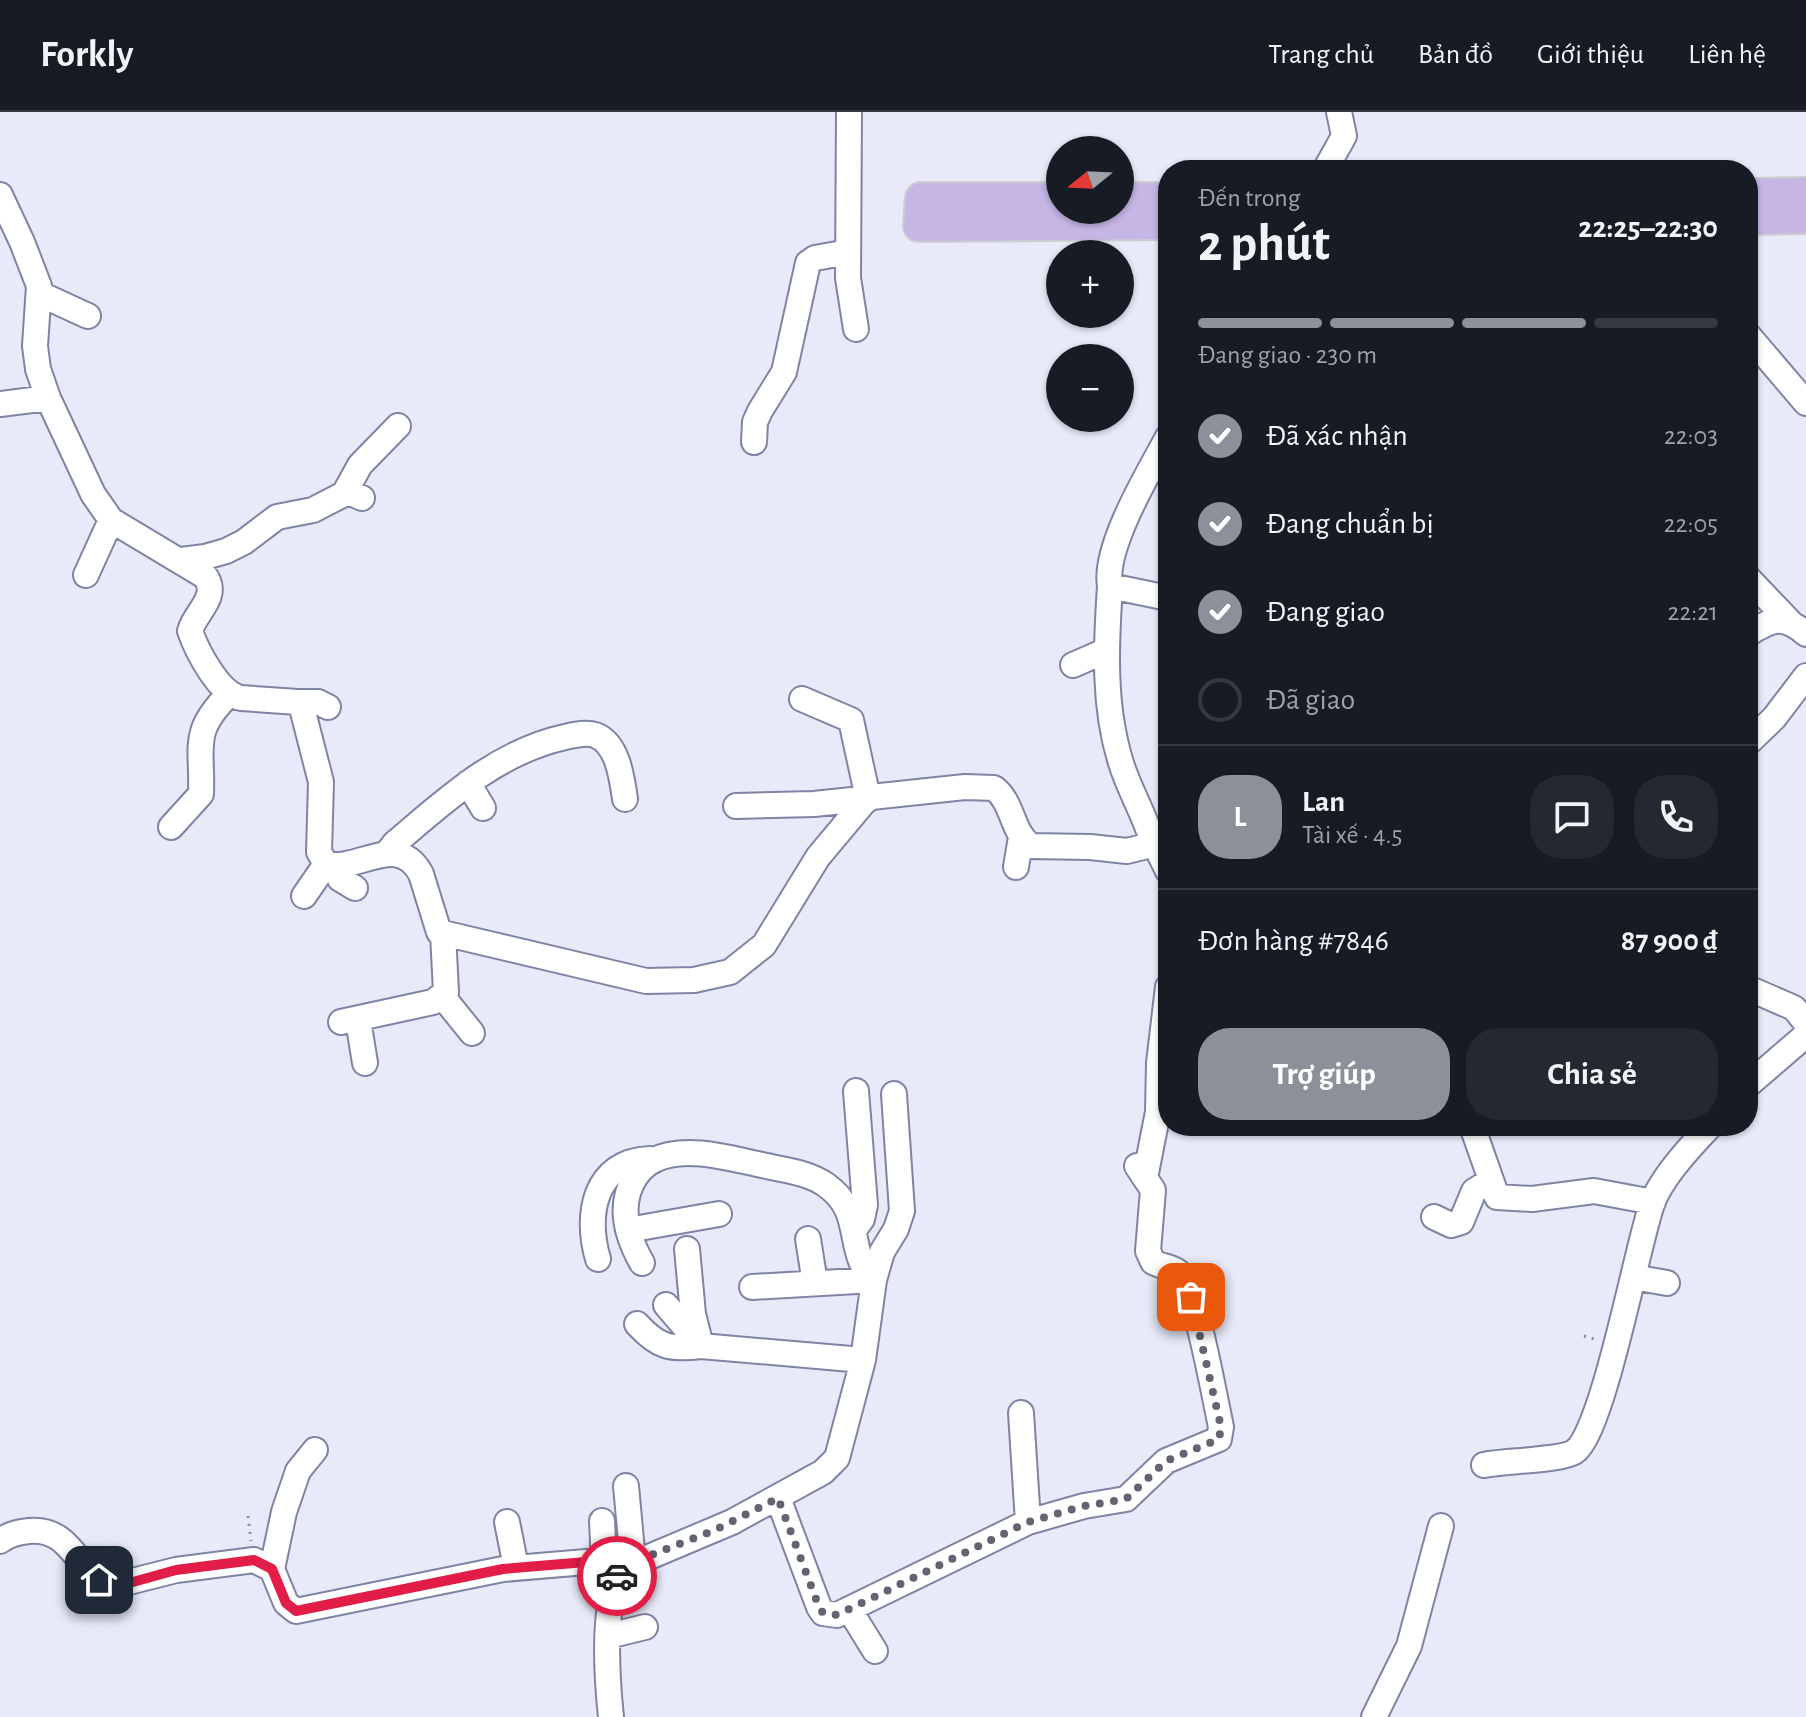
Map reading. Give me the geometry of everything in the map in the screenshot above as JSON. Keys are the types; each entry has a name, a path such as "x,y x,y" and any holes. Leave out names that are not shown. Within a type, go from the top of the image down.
{"main road":[{"path":"1758,194 1806,193"},
{"path":"1134,198 1158,198"},
{"path":"1046,199 920,212 1046,218"},
{"path":"1758,219 1806,218"},
{"path":"1134,222 1158,224"}],"street":[{"path":"849,112 848,278 856,329"},
{"path":"1331,160 1344,136 1339,112"},
{"path":"0,195 22,242 40,294 36,360 48,398 76,461 111,520 181,560 209,583 210,597 190,631 205,662 229,694 241,698 318,702 328,707"},
{"path":"754,442 755,422 784,372 808,263 815,258 848,252"},
{"path":"40,294 88,316"},
{"path":"1758,347 1806,403"},
{"path":"0,404 48,398"},
{"path":"181,560 226,551 244,542 277,517 313,510 353,496 360,465 398,426"},
{"path":"1158,457 1118,538 1109,570 1105,651 1115,741 1121,764 1158,851"},
{"path":"86,575 111,520"},
{"path":"1110,586 1158,596"},
{"path":"1758,588 1798,628"},
{"path":"1758,639 1777,620 1798,628"},
{"path":"1073,665 1105,651"},
{"path":"1758,733 1774,718 1806,676"},
{"path":"171,827 201,794 201,735 229,694"},
{"path":"802,699 851,720 868,799"},
{"path":"298,702 306,719 321,782 319,852 333,865 340,879 355,888"},
{"path":"387,853 468,783 512,754 541,742 578,734 594,735 604,740 619,768 625,799"},
{"path":"468,783 483,808"},
{"path":"736,806 814,804 965,787 994,788 1008,803 1021,837 1037,848 1090,847 1127,851 1147,846 1151,837"},
{"path":"304,896 333,865 387,853 401,855 417,866 439,932 646,981 694,980 730,972 764,945 818,857 868,799"},
{"path":"1016,867 1021,837"},
{"path":"365,1063 350,1021 426,1005 443,997 448,983 443,933"},
{"path":"1758,994 1794,1008 1806,1023"},
{"path":"443,997 472,1033"},
{"path":"1758,1076 1806,1035"},
{"path":"854,1230 862,1219 865,1205 856,1091"},
{"path":"263,1565 286,1603 296,1611 516,1567 590,1560 617,1568 715,1530 823,1472 837,1458 863,1360 874,1280 882,1252 896,1229 902,1211 894,1094"},
{"path":"778,1498 819,1607 829,1615 849,1609 1028,1522 1084,1506 1126,1499 1166,1461 1219,1439 1221,1427 1186,1284 1182,1275 1174,1269 1153,1262 1148,1251 1153,1190 1141,1172 1158,1112"},
{"path":"1475,1136 1494,1194 1501,1198 1549,1197 1594,1191 1653,1202"},
{"path":"1484,1465 1566,1456 1583,1444 1609,1372 1653,1202 1701,1136"},
{"path":"598,1259 592,1237 592,1209 602,1184 623,1165 636,1160 693,1154 808,1175 840,1196 849,1210 861,1263 874,1280"},
{"path":"642,1263 633,1248 625,1206 637,1172 652,1159"},
{"path":"1434,1217 1448,1224 1458,1224 1464,1219 1474,1191 1490,1181"},
{"path":"628,1230 719,1214"},
{"path":"808,1239 815,1283"},
{"path":"687,1249 693,1314 701,1346"},
{"path":"1633,1277 1667,1283"},
{"path":"752,1287 874,1280"},
{"path":"666,1305 701,1346"},
{"path":"637,1324 651,1340 675,1349 701,1346 863,1360"},
{"path":"1021,1413 1028,1522"},
{"path":"263,1565 298,1471 315,1450"},
{"path":"611,1717 607,1679 608,1636 626,1486"},
{"path":"602,1521 617,1568"},
{"path":"507,1522 516,1567"},
{"path":"1374,1717 1409,1646 1441,1526"},
{"path":"0,1541 15,1533 43,1531 64,1541 103,1584 115,1587 176,1570 263,1565"},
{"path":"89,1568 114,1561"},
{"path":"849,1609 875,1651"},
{"path":"608,1636 645,1627"}],"path":[{"path":"248,1516 263,1565"}],"way so far":[{"path":"617,1576 633,1562 715,1530 778,1498 819,1607 823,1613 837,1615 1028,1522 1084,1506 1126,1499 1166,1461 1216,1442 1221,1435 1191,1297"}],"route":[{"path":"99,1580 109,1587 115,1587 176,1570 254,1560 272,1569 286,1603 296,1611 516,1567 590,1560 604,1563 617,1576"}]}
